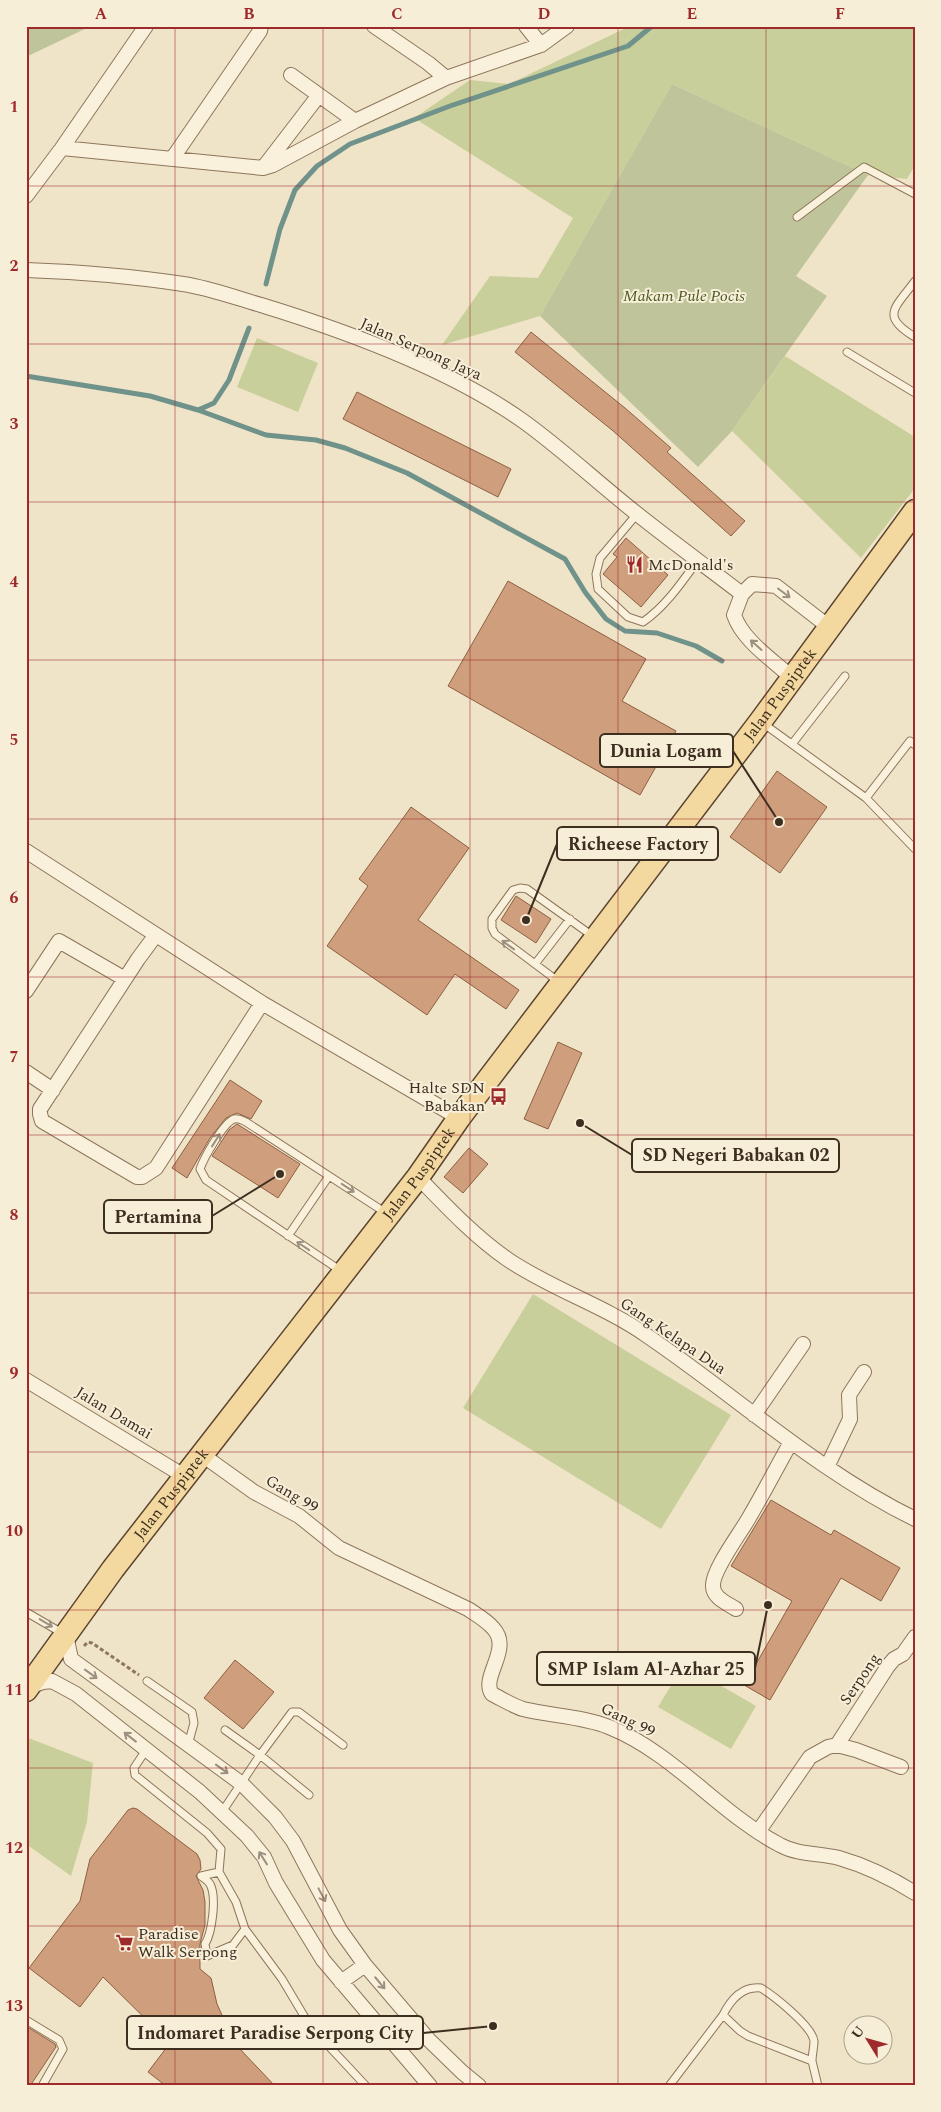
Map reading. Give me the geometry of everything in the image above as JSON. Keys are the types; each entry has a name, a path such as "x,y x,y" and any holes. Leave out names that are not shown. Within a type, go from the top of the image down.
{"main road":[{"name":"Jalan Puspiptek","path":"31,1681 184,1476 418,1177 459,1118 760,722 915,511"}],"street":[{"path":"26,196 62,148 146,26"},
{"path":"172,159 260,31 261,26"},
{"path":"374,26 428,63 446,78"},
{"path":"526,26 541,46"},
{"path":"62,148 263,168 273,166 356,121 446,78 541,46 567,26"},
{"path":"291,75 356,121"},
{"path":"263,168 319,95"},
{"name":"Jalan Serpong Jaya","path":"26,270 77,272 185,284 276,310 362,341 446,376 523,421 637,514 742,594"},
{"path":"792,678 746,636 738,625 734,615 742,594 752,584 776,586 829,627"},
{"path":"26,851 155,936 262,1003 459,1118"},
{"path":"155,936 40,1109 42,1121 137,1177 142,1177 156,1168 262,1003"},
{"path":"26,991 60,941 125,979"},
{"path":"26,1072 53,1090"},
{"name":"Gang Kelapa Dua","path":"418,1177 466,1226 508,1259 645,1334 827,1467 915,1519"},
{"path":"754,1415 803,1344"},
{"path":"827,1467 850,1419 849,1395 864,1372"},
{"name":"Jalan Damai","path":"26,1380 184,1476"},
{"path":"736,1609 717,1597 712,1585 715,1574 750,1517 791,1442"},
{"name":"Gang 99","path":"201,1454 254,1492 300,1516 339,1548 468,1609 487,1621 500,1637 499,1649 489,1686 492,1694 522,1708 593,1721 611,1728 647,1748 676,1768 758,1832 782,1847 809,1854 838,1858 876,1872 915,1893"},
{"path":"66,1635 72,1660 242,1784 275,1817 293,1841 340,1930 365,1964 429,2040 462,2072 480,2086"},
{"name":"Serpong","path":"837,1745 888,1666 894,1659 903,1654 915,1637"},
{"path":"31,1681 52,1681 63,1686 146,1750 222,1812 247,1836 264,1857 280,1889 323,1960 430,2086"},
{"path":"758,1832 810,1757 828,1747 837,1745 856,1750 901,1767"},
{"path":"341,1982 365,1964"}],"lane":[{"path":"797,217 864,167 915,194"},
{"path":"915,281 893,311 897,324 915,337"},
{"path":"847,352 915,393"},
{"path":"637,514 600,558 596,574 598,589 628,617 643,622 651,617 679,587 698,560"},
{"path":"792,744 845,676"},
{"path":"760,722 866,798 915,849"},
{"path":"866,798 910,741 915,745"},
{"path":"562,984 498,938 492,928 492,919 514,890 520,888 527,889 596,938"},
{"path":"534,964 570,919"},
{"path":"344,1273 206,1180 200,1169 222,1130 230,1121 239,1118 389,1214"},
{"path":"288,1236 329,1176"},
{"path":"26,1612 66,1635"},
{"path":"148,1681 192,1712 194,1723 188,1744"},
{"path":"222,1812 260,1755 292,1712 299,1712 343,1745"},
{"path":"225,1730 260,1755 309,1796"},
{"path":"146,1750 134,1768 135,1774 212,1838 221,1849 219,1872 236,1902 245,1930 282,1979 310,2026 366,2086"},
{"path":"219,1872 201,1876 210,1885 213,1902 208,1939 205,1944 207,1956 233,1945 245,1930"},
{"path":"669,2086 723,2015 729,2002 747,1990 761,1988 802,2022 808,2030 814,2041 812,2061 818,2086"},
{"path":"723,2015 748,2036 812,2061"},
{"path":"26,2020 58,2040 64,2049 42,2086"}],"path":[{"path":"72,1660 85,1644 92,1643 148,1681"}],"green space":[{"path":"26,26 91,26 26,57"},
{"path":"630,26 915,26 915,165 907,179 868,175 672,84 540,316 442,345 490,276 538,278 573,218 414,118 470,80 509,84"},
{"name":"Makam Pule Pocis","path":"672,84 868,175 796,276 827,296 732,431 698,467 540,316"},
{"path":"257,338 318,363 298,412 237,387"},
{"path":"785,356 915,437 915,488 861,558 732,431"},
{"path":"533,1294 731,1415 661,1529 463,1408"},
{"path":"684,1664 756,1706 731,1749 658,1707"},
{"path":"26,1737 93,1763 87,1822 71,1876 26,1844"}],"building":[{"path":"531,332 671,448 667,452 745,521 731,536 612,430 515,352"},
{"path":"357,392 511,469 498,497 343,419"},
{"name":"McDonald's","path":"626,538 668,575 641,607 603,574 617,557 613,554"},
{"path":"508,581 646,659 622,701 676,731 640,795 448,686"},
{"path":"777,771 827,807 780,873 730,837"},
{"path":"411,807 469,848 418,920 519,990 506,1009 455,974 427,1015 327,946 368,886 359,879"},
{"path":"516,896 551,919 536,943 501,920"},
{"path":"558,1042 582,1053 548,1129 524,1119"},
{"path":"230,1080 262,1101 251,1119 237,1113 226,1118 210,1138 187,1178 172,1168"},
{"path":"237,1124 300,1164 278,1198 212,1156 229,1130"},
{"path":"469,1148 488,1164 463,1193 444,1177"},
{"path":"771,1500 831,1535 834,1530 900,1568 881,1601 841,1578 770,1700 744,1685 792,1601 731,1566"},
{"path":"235,1660 274,1692 243,1729 204,1698"},
{"name":"Paradise Walk Serpong","path":"137,1809 197,1854 201,1869 196,1876 203,1890 205,1902 205,1925 200,1944 200,1969 211,1978 217,2004 239,2048 275,2086 166,2086 148,2072 170,2043 103,1977 80,2007 29,1968 80,1901 90,1859 128,1810"},
{"path":"26,2026 55,2044 56,2047 30,2086 26,2086"}],"waterway":[{"path":"266,284 280,229 295,190 317,166 350,144 450,106 628,46 652,26"},
{"path":"198,410 214,403 229,380 249,328"},
{"path":"26,376 150,396 198,410 266,435 316,440 345,448 407,473 565,559 585,592 606,619 625,631 657,633 696,646 722,661"}],"place":[{"name":"McDonald's","path":"634,565"},
{"name":"Dunia Logam","path":"779,822"},
{"name":"Richeese Factory","path":"526,920"},
{"name":"Halte SDN Babakan","path":"499,1097"},
{"name":"SD Negeri Babakan 02","path":"580,1123"},
{"name":"Pertamina","path":"280,1174"},
{"name":"SMP Islam Al-Azhar 25","path":"768,1605"},
{"name":"Paradise Walk Serpong","path":"124,1943"},
{"name":"Indomaret Paradise Serpong City","path":"493,2026"}]}
